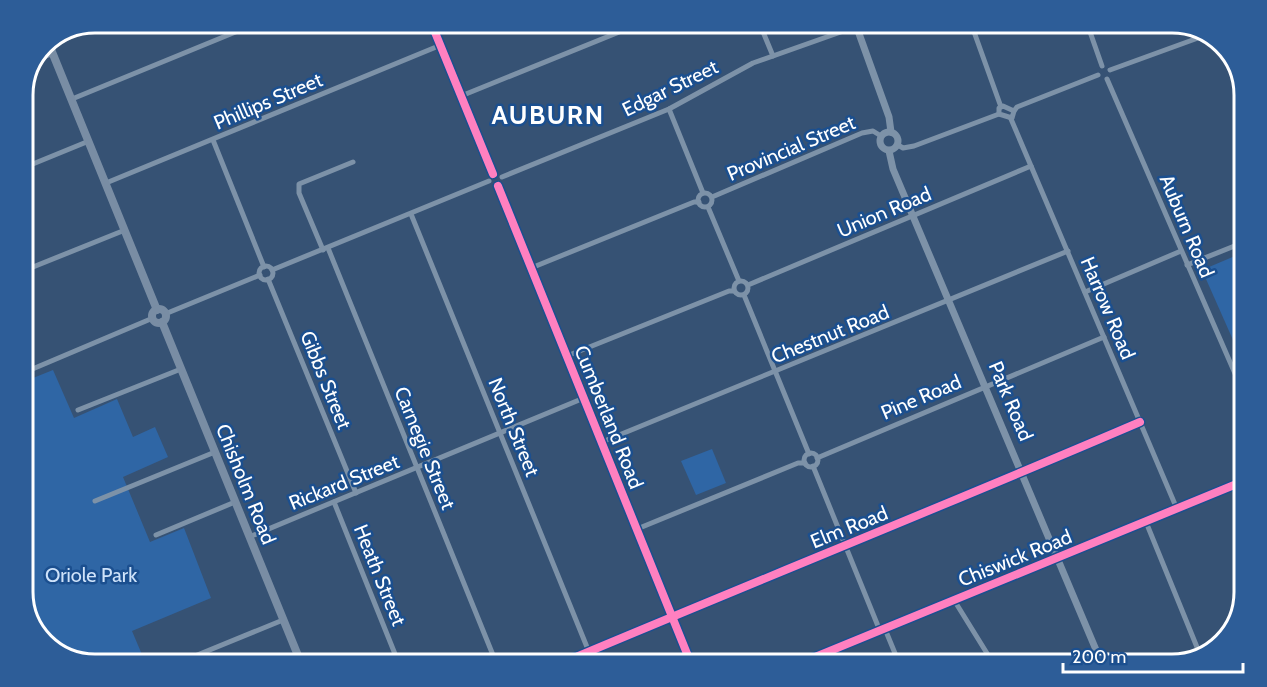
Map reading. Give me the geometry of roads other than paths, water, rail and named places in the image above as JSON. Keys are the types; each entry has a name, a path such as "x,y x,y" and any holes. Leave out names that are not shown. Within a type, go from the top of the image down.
{"main road":[{"name":"Chisholm Road","path":"53,53 297,654"}],"street":[{"path":"72,99 233,33"},
{"path":"213,140 264,267 272,270 489,182 493,174 436,33"},
{"path":"461,96 617,33"},
{"path":"763,33 773,56"},
{"name":"Edgar Street","path":"502,177 669,109 734,73 773,56 838,33"},
{"path":"859,33 889,117 891,132"},
{"path":"975,33 1001,107 998,110 999,114"},
{"path":"898,145 903,148 914,146 999,114 1011,118 1017,107 1098,75 1102,66 1090,33"},
{"path":"1102,66 1110,70 1196,38"},
{"name":"Phillips Street","path":"106,183 441,45"},
{"path":"47,55 53,53"},
{"path":"1098,75 1107,79 1110,70"},
{"name":"Auburn Road","path":"1107,79 1234,371"},
{"path":"1001,107 1014,111"},
{"path":"669,109 703,193 712,197 712,202 708,207"},
{"name":"Harrow Road","path":"1011,118 1177,509"},
{"name":"Provincial Street","path":"712,197 862,134 873,131 881,136"},
{"path":"891,132 881,136 881,146 889,151 898,145"},
{"path":"891,132 898,136 898,145"},
{"path":"33,164 89,141"},
{"name":"Park Road","path":"889,151 893,169 951,301 1098,654"},
{"name":"Carnegie Street","path":"353,162 300,184 299,193 325,249 417,468 493,654"},
{"name":"Union Road","path":"748,285 1031,166"},
{"path":"489,182 498,186 502,177 493,174"},
{"name":"Cumberland Road","path":"498,186 687,654"},
{"path":"699,202 698,198 703,193"},
{"path":"531,268 694,202 708,207 739,281 748,285 744,295 808,454 805,463"},
{"name":"North Street","path":"411,214 589,652"},
{"path":"33,267 125,230"},
{"path":"1187,265 1234,246"},
{"name":"Chestnut Road","path":"602,442 776,373 1068,251"},
{"path":"1086,292 1181,251"},
{"path":"33,369 260,275 264,267"},
{"path":"260,275 268,279 272,270"},
{"name":"Gibbs Street","path":"268,279 356,493"},
{"path":"734,291 739,281"},
{"path":"567,356 729,291 734,291 740,296 744,295"},
{"name":"Pine Road","path":"817,458 1104,337"},
{"path":"78,410 181,369"},
{"name":"Rickard Street","path":"249,537 584,398"},
{"name":"Elm Road","path":"584,654 1140,422"},
{"path":"95,501 215,452"},
{"path":"808,454 817,458 813,466"},
{"path":"637,529 798,463 813,466 895,654"},
{"name":"Chiswick Road","path":"823,654 1234,485"},
{"path":"156,535 235,502"},
{"name":"Heath Street","path":"334,502 395,654"},
{"path":"1146,522 1197,648"},
{"path":"954,600 987,654"},
{"path":"200,654 283,620"}],"district":[{"name":"AUBURN","path":"548,115"}],"park label":[{"name":"Oriole Park","path":"91,575"}]}
